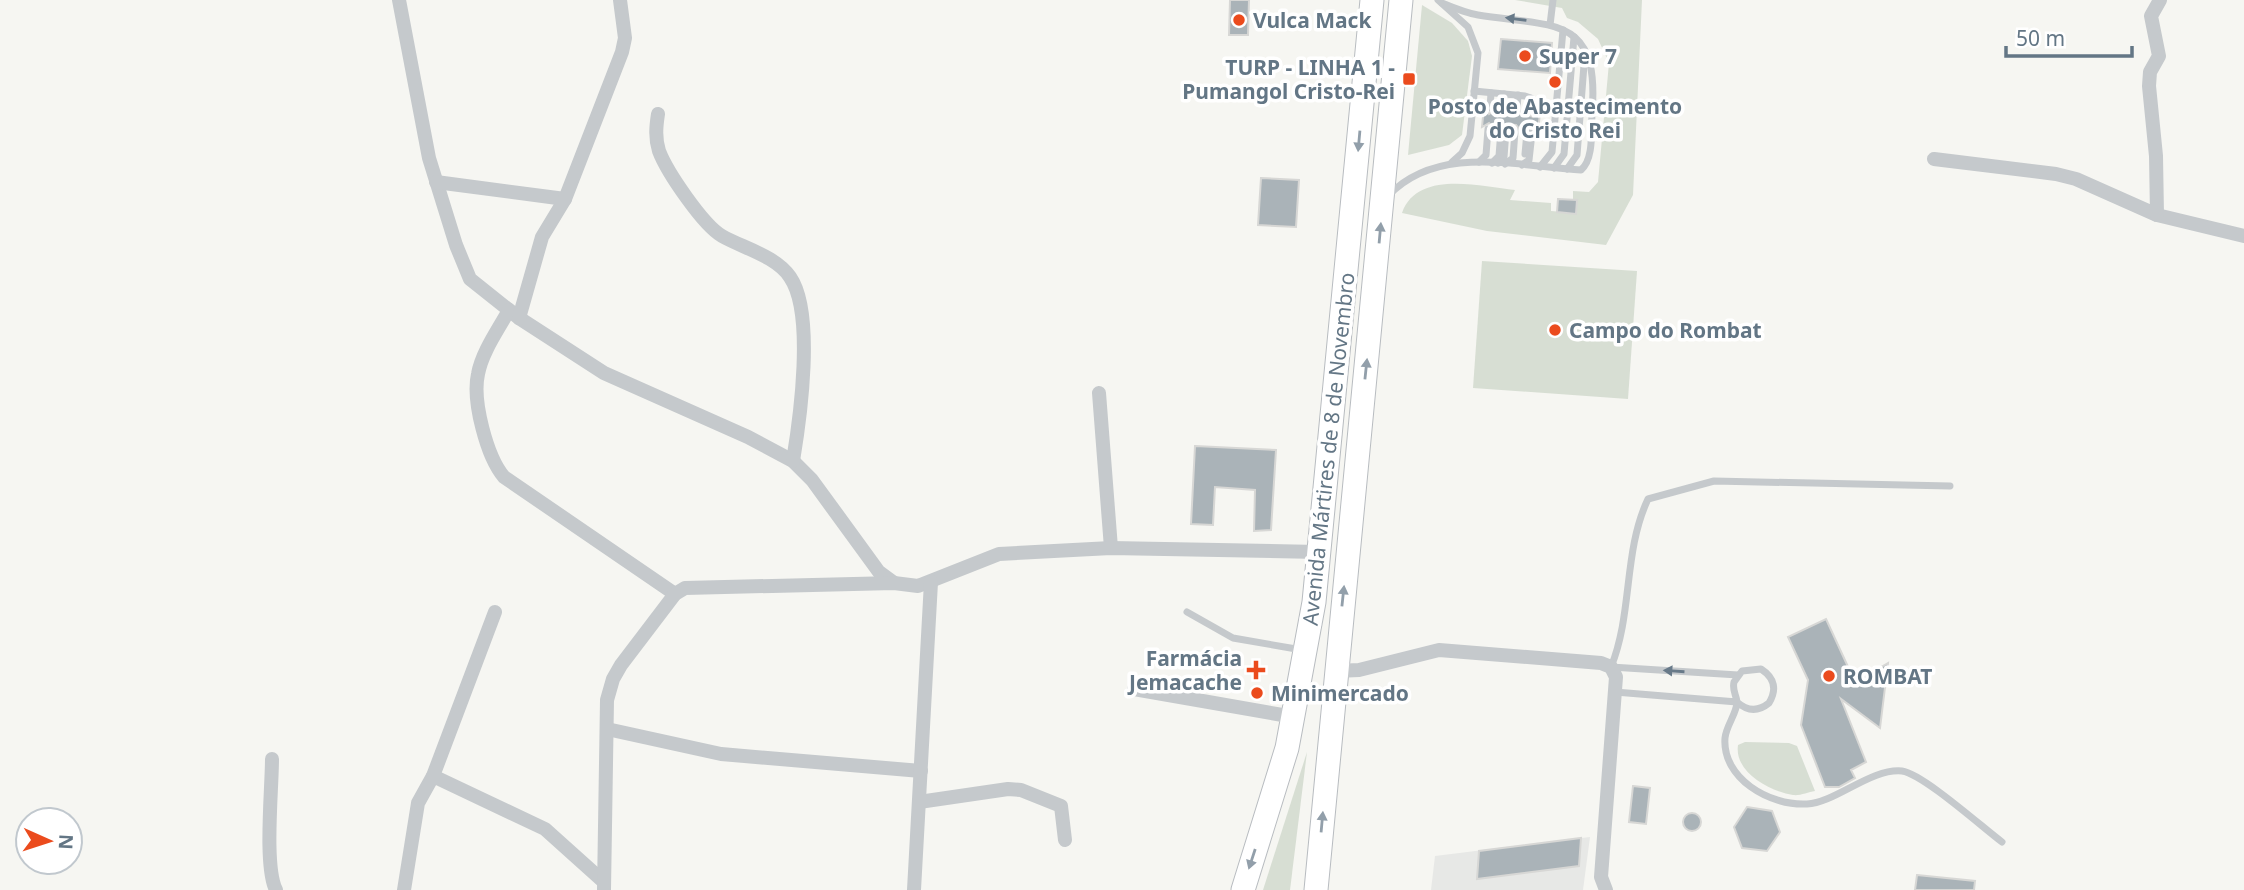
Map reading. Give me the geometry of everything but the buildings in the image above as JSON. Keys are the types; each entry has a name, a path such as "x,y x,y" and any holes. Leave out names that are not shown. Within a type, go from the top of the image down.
{"main road":[{"name":"Avenida Mártires de 8 de Novembro","path":"1242,890 1275,788 1294,717 1306,651 1319,552 1372,0"},
{"name":"Avenida Mártires de 8 de Novembro","path":"1316,890 1401,0"}],"street":[{"path":"399,0 436,182 470,279 514,314 604,373 748,437 793,461 812,480 878,572 894,583"},
{"path":"620,0 625,38 622,52 565,200 542,237 514,314 478,374 477,389 488,452 494,466 504,477 675,594"},
{"path":"2157,215 2156,156 2148,86 2150,72 2159,56 2151,16 2160,0"},
{"path":"658,114 655,134 659,151 667,167 713,230 753,250 789,274 793,281 802,312 803,370 793,461"},
{"path":"1934,159 2077,179 2157,215 2244,236"},
{"path":"436,182 565,200"},
{"path":"1099,393 1111,548"},
{"path":"604,886 607,700 613,679 675,594 685,589 894,583 918,586 999,554 1111,548 1319,552"},
{"path":"914,890 932,582"},
{"path":"404,890 418,803 433,776 495,612"},
{"path":"1336,671 1359,670 1439,650 1601,663 1611,667 1616,677 1601,877 1606,890"},
{"path":"1134,689 1294,717"},
{"path":"607,729 721,754 921,771"},
{"path":"272,759 271,863 272,882 276,890"},
{"path":"433,776 545,829 604,886"},
{"path":"919,802 1021,790 1060,806 1065,840"}],"lane":[{"path":"1550,26 1553,0"},
{"path":"1383,201 1401,182 1417,173 1452,163 1581,170 1589,158 1595,82 1585,48 1563,30 1475,15 1440,2"},
{"path":"1440,2 1468,27 1478,53 1470,136 1462,153 1452,163"},
{"path":"1540,167 1552,152 1563,30"},
{"path":"1553,168 1564,154 1574,37"},
{"path":"1566,169 1577,155 1585,48"},
{"path":"1474,91 1523,96"},
{"path":"1500,94 1499,109 1500,94"},
{"path":"1523,96 1525,111 1523,96"},
{"path":"1500,164 1497,130 1486,155 1500,164 1524,159 1523,132 1513,158 1500,164"},
{"path":"1738,676 1611,667 1625,621 1632,555 1641,515 1648,499 1714,481 1950,486"},
{"path":"1187,612 1233,638 1306,651"},
{"path":"1615,692 1737,702 1749,709 1763,708 1769,704 1774,690 1771,678 1761,669 1748,669 1738,676 1733,688 1737,702 1725,737 1728,764 1748,786 1772,798 1807,805 1886,772 1903,771 1920,779 2002,842"}],"shaded area":[{"path":"1515,0 1642,0 1633,195 1606,245 1487,231 1402,213 1410,200 1421,191 1435,186 1467,184 1515,190 1510,200 1551,203 1551,211 1576,213 1577,201 1573,200 1573,191 1589,192 1598,182 1609,63 1598,39 1578,22 1567,18 1562,8"},
{"path":"1422,5 1452,23 1468,41 1472,56 1462,135 1449,145 1408,155"},
{"name":"Campo do Rombat","path":"1482,261 1637,271 1628,399 1473,388"},
{"path":"1745,742 1789,743 1797,746 1815,791 1793,795 1755,779 1747,772 1738,755 1738,745"},
{"path":"1307,752 1290,890 1263,890"},
{"path":"1590,837 1583,890 1431,890 1435,856"}],"place":[{"name":"Vulca Mack","path":"1239,20"},
{"name":"Super 7","path":"1525,56"},
{"name":"TURP - LINHA 1 - Pumangol Cristo-Rei","path":"1409,79"},
{"name":"Posto de Abastecimento do Cristo Rei","path":"1555,82"},
{"name":"Campo do Rombat","path":"1555,330"},
{"name":"Farmácia Jemacache","path":"1256,670"},
{"name":"ROMBAT","path":"1829,676"},
{"name":"Minimercado","path":"1257,693"}]}
